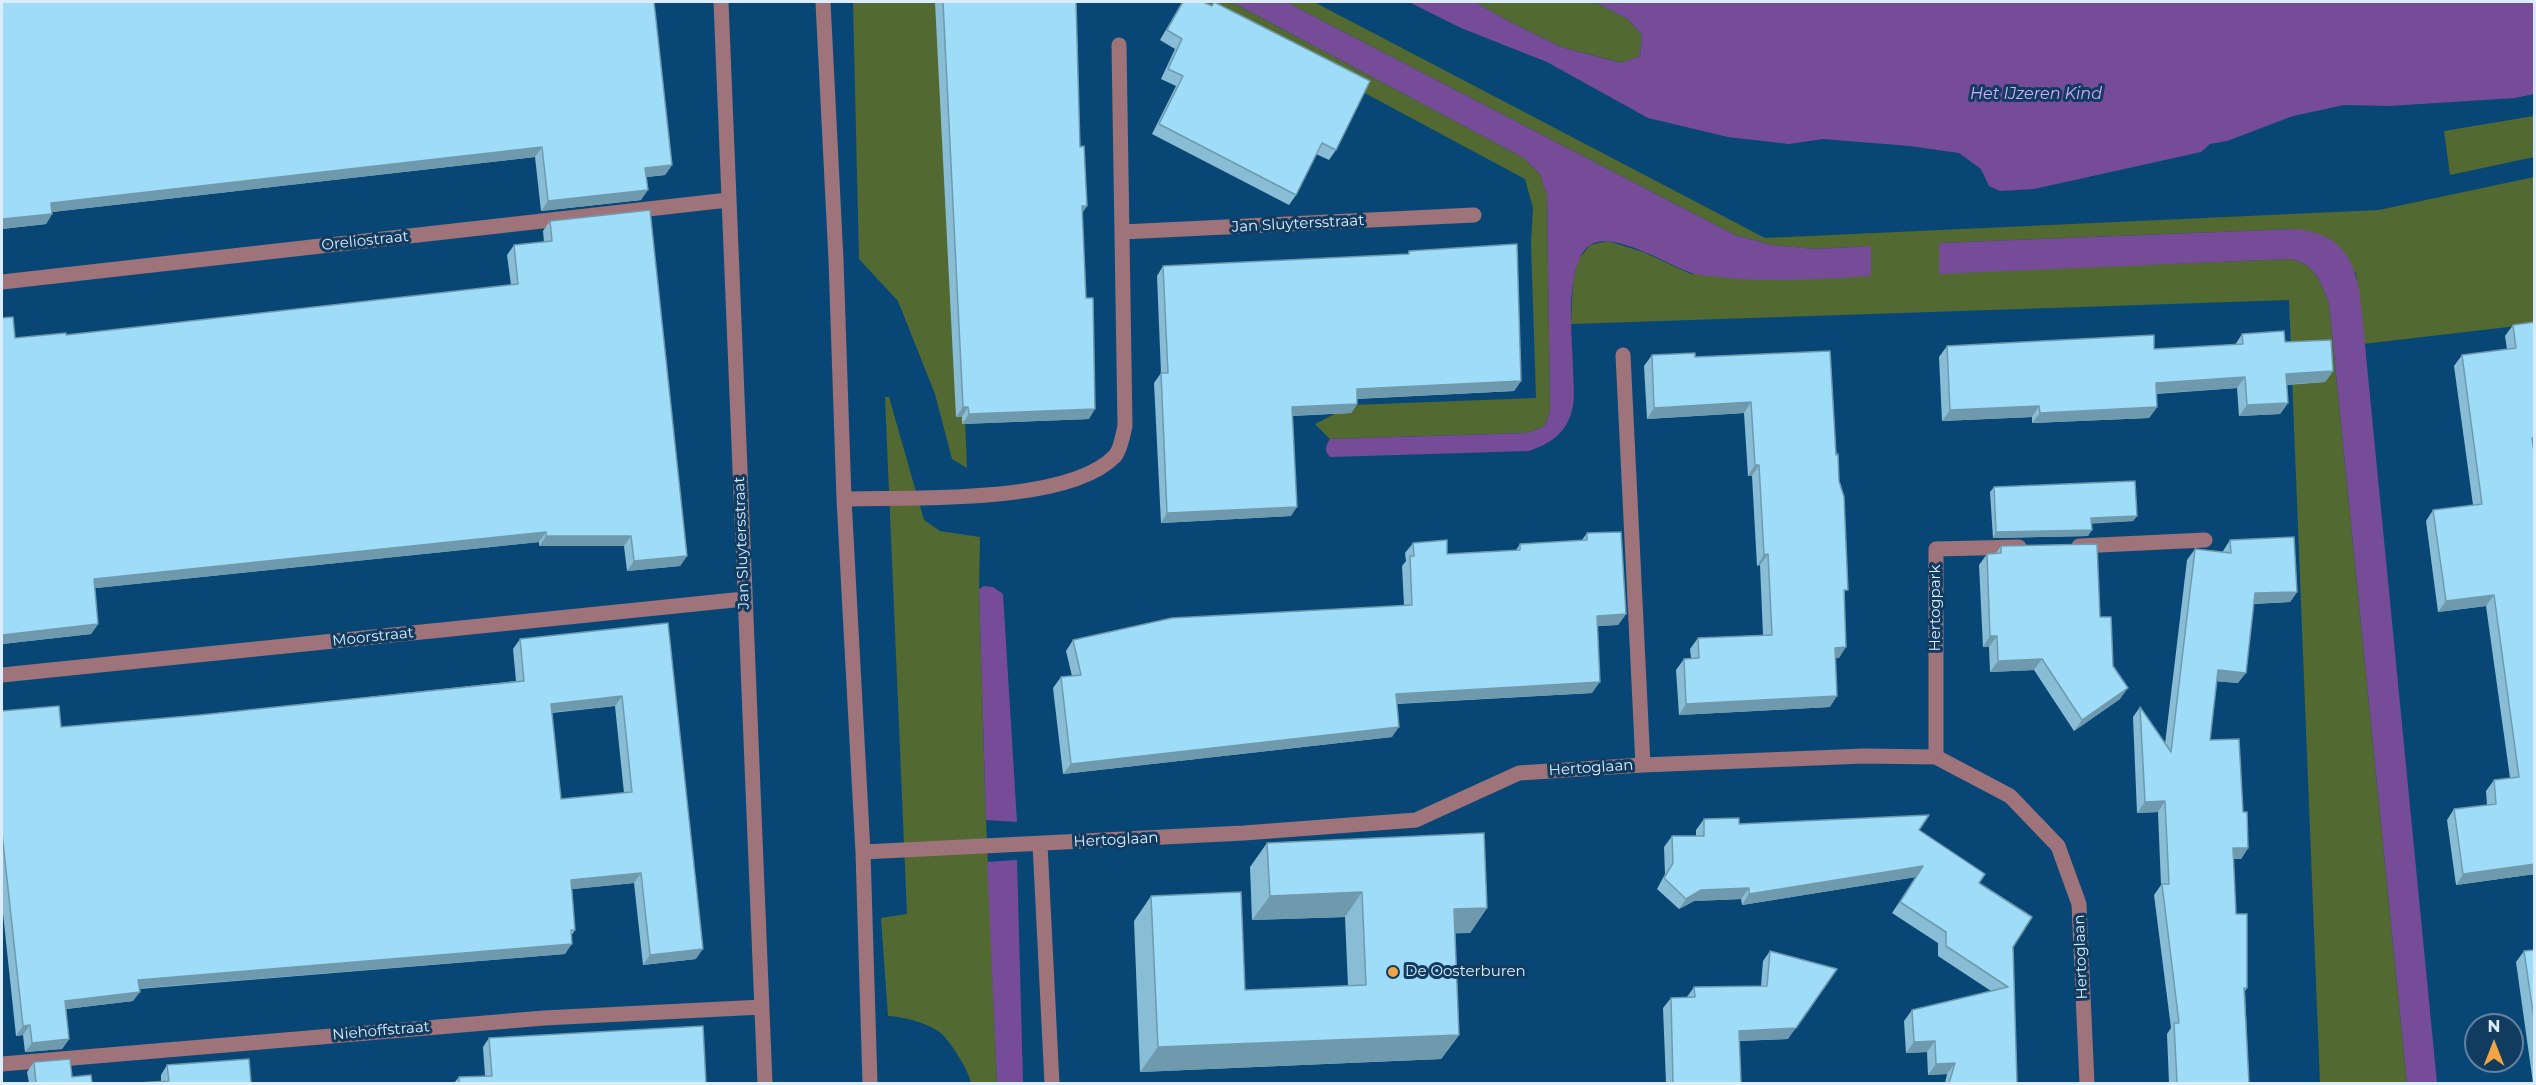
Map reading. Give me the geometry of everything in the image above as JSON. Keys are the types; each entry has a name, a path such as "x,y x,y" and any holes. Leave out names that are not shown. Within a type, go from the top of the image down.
{"street":[{"name":"Jan Sluytersstraat","path":"721,2 765,1083"},
{"path":"823,2 836,249 844,499 864,852 870,1083"},
{"path":"844,499 1029,492 1085,476 1116,455 1125,426 1119,45"},
{"name":"Oreliostraat","path":"2,282 728,200"},
{"name":"Jan Sluytersstraat","path":"1122,232 1474,215"},
{"path":"1623,355 1643,765"},
{"path":"2066,546 2205,540"},
{"name":"Hertogpark","path":"1936,757 1936,549 2031,547"},
{"name":"Moorstraat","path":"2,675 744,599"},
{"name":"Hertoglaan","path":"864,852 1244,833 1416,820 1519,773 1643,765 1864,756 1936,757 2010,796 2058,846 2079,904 2087,1083"},
{"path":"1040,844 1052,1083"},
{"name":"Niehoffstraat","path":"2,1064 544,1018 762,1007"}],"green space":[{"path":"853,2 948,2 967,468 952,459 935,394 898,301 859,259"},
{"path":"1195,2 1232,2 1524,158 1540,174 1547,195 1550,410 1545,426 1527,433 1330,439 1315,424 1352,405 1536,398 1531,243 1533,208 1525,179"},
{"path":"1286,2 1314,2 1765,238 2379,210 2534,177 2534,324 2363,344 2356,273 2295,229 1939,243 1940,273 2289,259 2305,264 2319,281 2329,303 2407,1083 2320,1083 2289,300 1571,324 1573,281 1578,260 1590,245 1608,241 1643,252 1691,274 1870,246 1815,249 1772,245 1735,235"},
{"path":"1475,2 1595,2 1628,19 1642,35 1640,56 1622,63 1561,47"},
{"path":"2534,116 2534,157 2450,175 2444,131"},
{"path":"885,397 889,397 924,520 940,531 980,537 979,589 986,820 997,1083 971,1083 958,1055 948,1040 938,1031 914,1020 888,1016 881,918 907,914"}],"water":[{"path":"1232,2 1286,2 1735,235 1772,245 1815,249 1871,246 1871,276 1777,280 1704,276 1625,245 1600,242 1590,245 1580,257 1573,284 1571,332 1573,403 1568,421 1555,438 1529,451 1330,457 1326,448 1330,439 1527,433 1545,426 1550,410 1547,195 1540,174 1524,158"},
{"name":"Het IJzeren Kind","path":"1409,2 1475,2 1561,47 1621,63 1640,56 1642,35 1628,19 1595,2 2534,2 2534,94 2515,98 2389,106 2344,105 2293,116 2227,141 2210,144 2201,152 2034,189 2000,191 1989,186 1981,169 1959,153 1910,146 1823,139 1789,144 1728,137 1648,118 1547,62 1461,28"},
{"path":"2295,229 2322,235 2341,248 2353,267 2360,294 2437,1083 2407,1083 2329,303 2315,274 2305,264 2289,259 1939,274 1939,243"},
{"path":"984,586 993,587 1003,594 1017,822 986,820 979,589"},
{"path":"1017,860 1023,1083 997,1083 987,862"}],"building":[{"path":"2,2 654,2 672,165 645,168 648,190 548,201 542,147 51,203 52,214 2,219"},
{"path":"943,2 1076,2 1080,147 1084,146 1087,206 1082,206 1086,298 1093,298 1095,409 969,414 968,407 963,407"},
{"path":"1183,2 1203,2 1212,6 1214,2 1370,81 1336,150 1322,143 1296,195 1159,124 1183,76 1168,69 1182,39 1167,30"},
{"path":"650,210 687,556 634,561 631,536 546,536 546,532 94,579 98,624 2,635 2,318 13,317 15,338 66,333 66,335 518,284 514,245 552,241 550,221"},
{"path":"1517,244 1521,381 1357,389 1357,404 1292,407 1297,507 1167,513 1161,373 1168,373 1163,266 1409,254 1409,251"},
{"path":"2535,322 2535,438 2532,438 2535,459 2535,864 2463,874 2454,809 2496,804 2494,780 2519,777 2494,595 2446,601 2433,510 2482,504 2462,355 2516,348 2513,325"},
{"path":"2284,331 2285,342 2331,340 2333,371 2286,374 2288,403 2247,405 2245,377 2156,383 2157,407 2040,413 2039,406 1950,410 1947,346 2154,335 2154,349 2243,344 2242,334"},
{"path":"1830,351 1836,455 1838,454 1839,481 1844,497 1848,590 1844,590 1846,647 1835,648 1837,696 1686,704 1684,659 1699,658 1698,638 1772,635 1768,554 1764,555 1759,465 1755,465 1751,402 1654,408 1652,355 1695,353 1695,357"},
{"path":"2135,481 2137,516 2091,518 2092,530 1996,532 1994,487"},
{"path":"1621,532 1626,614 1597,616 1600,682 1396,694 1399,727 1071,764 1061,677 1081,675 1073,640 1172,618 1412,605 1410,556 1414,556 1413,543 1447,540 1447,554 1520,550 1520,544 1587,540 1587,533"},
{"path":"2294,537 2297,592 2255,593 2246,673 2218,670 2210,740 2239,739 2243,812 2247,812 2248,848 2233,848 2236,914 2247,914 2247,988 2244,988 2249,1083 2177,1083 2174,1023 2179,1023 2162,884 2169,884 2165,801 2145,802 2140,707 2171,752 2195,549 2231,553 2230,540"},
{"path":"2097,544 2100,617 2111,617 2113,666 2128,688 2082,720 2042,659 1998,661 1997,636 1990,636 1987,554 2001,553 2001,546"},
{"path":"668,623 703,949 650,955 641,873 571,880 575,930 571,930 572,944 138,980 140,992 65,1001 69,1039 32,1043 30,1025 23,1026 2,833 2,711 59,706 61,727 200,715 524,681 520,639","holes":["622,696 632,792 561,799 551,704"]},
{"path":"1929,815 1919,830 1985,874 1979,883 2032,917 2013,947 2017,1083 1949,1083 1955,1063 1936,1064 1935,1041 1914,1042 1912,1010 2008,987 1946,946 1946,932 1900,902 1923,866 1749,894 1749,888 1701,890 1686,899 1664,878 1673,863 1672,836 1704,836 1704,819 1739,818 1739,824"},
{"name":"De Oosterburen","path":"1484,833 1487,908 1454,909 1459,1035 1158,1047 1151,896 1241,892 1245,990 1366,985 1362,892 1270,896 1267,843"},
{"path":"2535,950 2535,1026 2524,951"},
{"path":"1770,951 1837,969 1796,1028 1739,1031 1741,1083 1673,1083 1671,998 1695,997 1694,987 1767,986"},
{"path":"703,1026 706,1083 459,1083 459,1077 492,1076 489,1038"},
{"path":"70,1059 72,1077 91,1075 92,1083 36,1083 34,1062"},
{"path":"249,1059 251,1083 139,1083 169,1081 167,1065"}],"place":[{"name":"De Oosterburen","path":"1393,972"}]}
